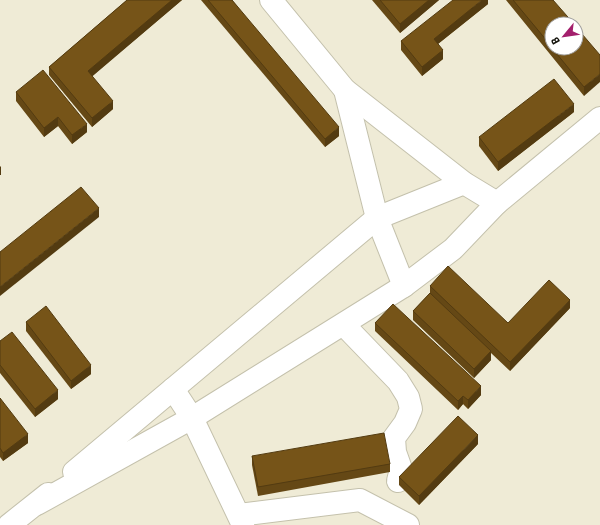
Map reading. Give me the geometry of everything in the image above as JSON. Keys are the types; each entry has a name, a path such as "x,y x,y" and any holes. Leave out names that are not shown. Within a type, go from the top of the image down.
{"lane":[{"path":"272,0 345,90 464,183 497,203"},
{"path":"345,90 377,218 404,286"},
{"path":"37,504 192,418 344,325 404,286 453,249 497,203 600,118"},
{"path":"9,525 37,504 377,218 464,183"},
{"path":"344,325 398,381 408,397 411,409 405,423 394,438 395,452 401,469 398,481"},
{"path":"173,389 192,418 241,520 360,500 408,525"}],"building":[{"path":"127,0 172,0 88,71 113,101 92,118 49,67"},
{"path":"208,0 232,0 339,127 325,139"},
{"path":"380,0 429,0 400,24"},
{"path":"453,0 482,0 434,39 443,50 422,67 401,41"},
{"path":"513,0 553,0 567,16 544,16 544,37"},
{"path":"584,36 600,55 600,74 584,87 559,56 584,56"},
{"path":"43,70 87,124 72,135 58,117 44,128 16,92"},
{"path":"554,79 574,104 498,162 479,137"},
{"path":"81,187 99,208 0,287 0,252"},
{"path":"448,266 508,323 549,280 570,300 510,362 430,286"},
{"path":"430,293 491,351 474,369 413,311"},
{"path":"393,304 481,386 468,400 463,396 458,401 375,323"},
{"path":"46,306 91,365 71,381 26,322"},
{"path":"12,332 58,390 35,409 0,365 0,341"},
{"path":"0,398 28,434 3,453 0,448"},
{"path":"458,416 478,435 419,496 399,477"},
{"path":"384,433 390,464 258,487 252,456"}]}
